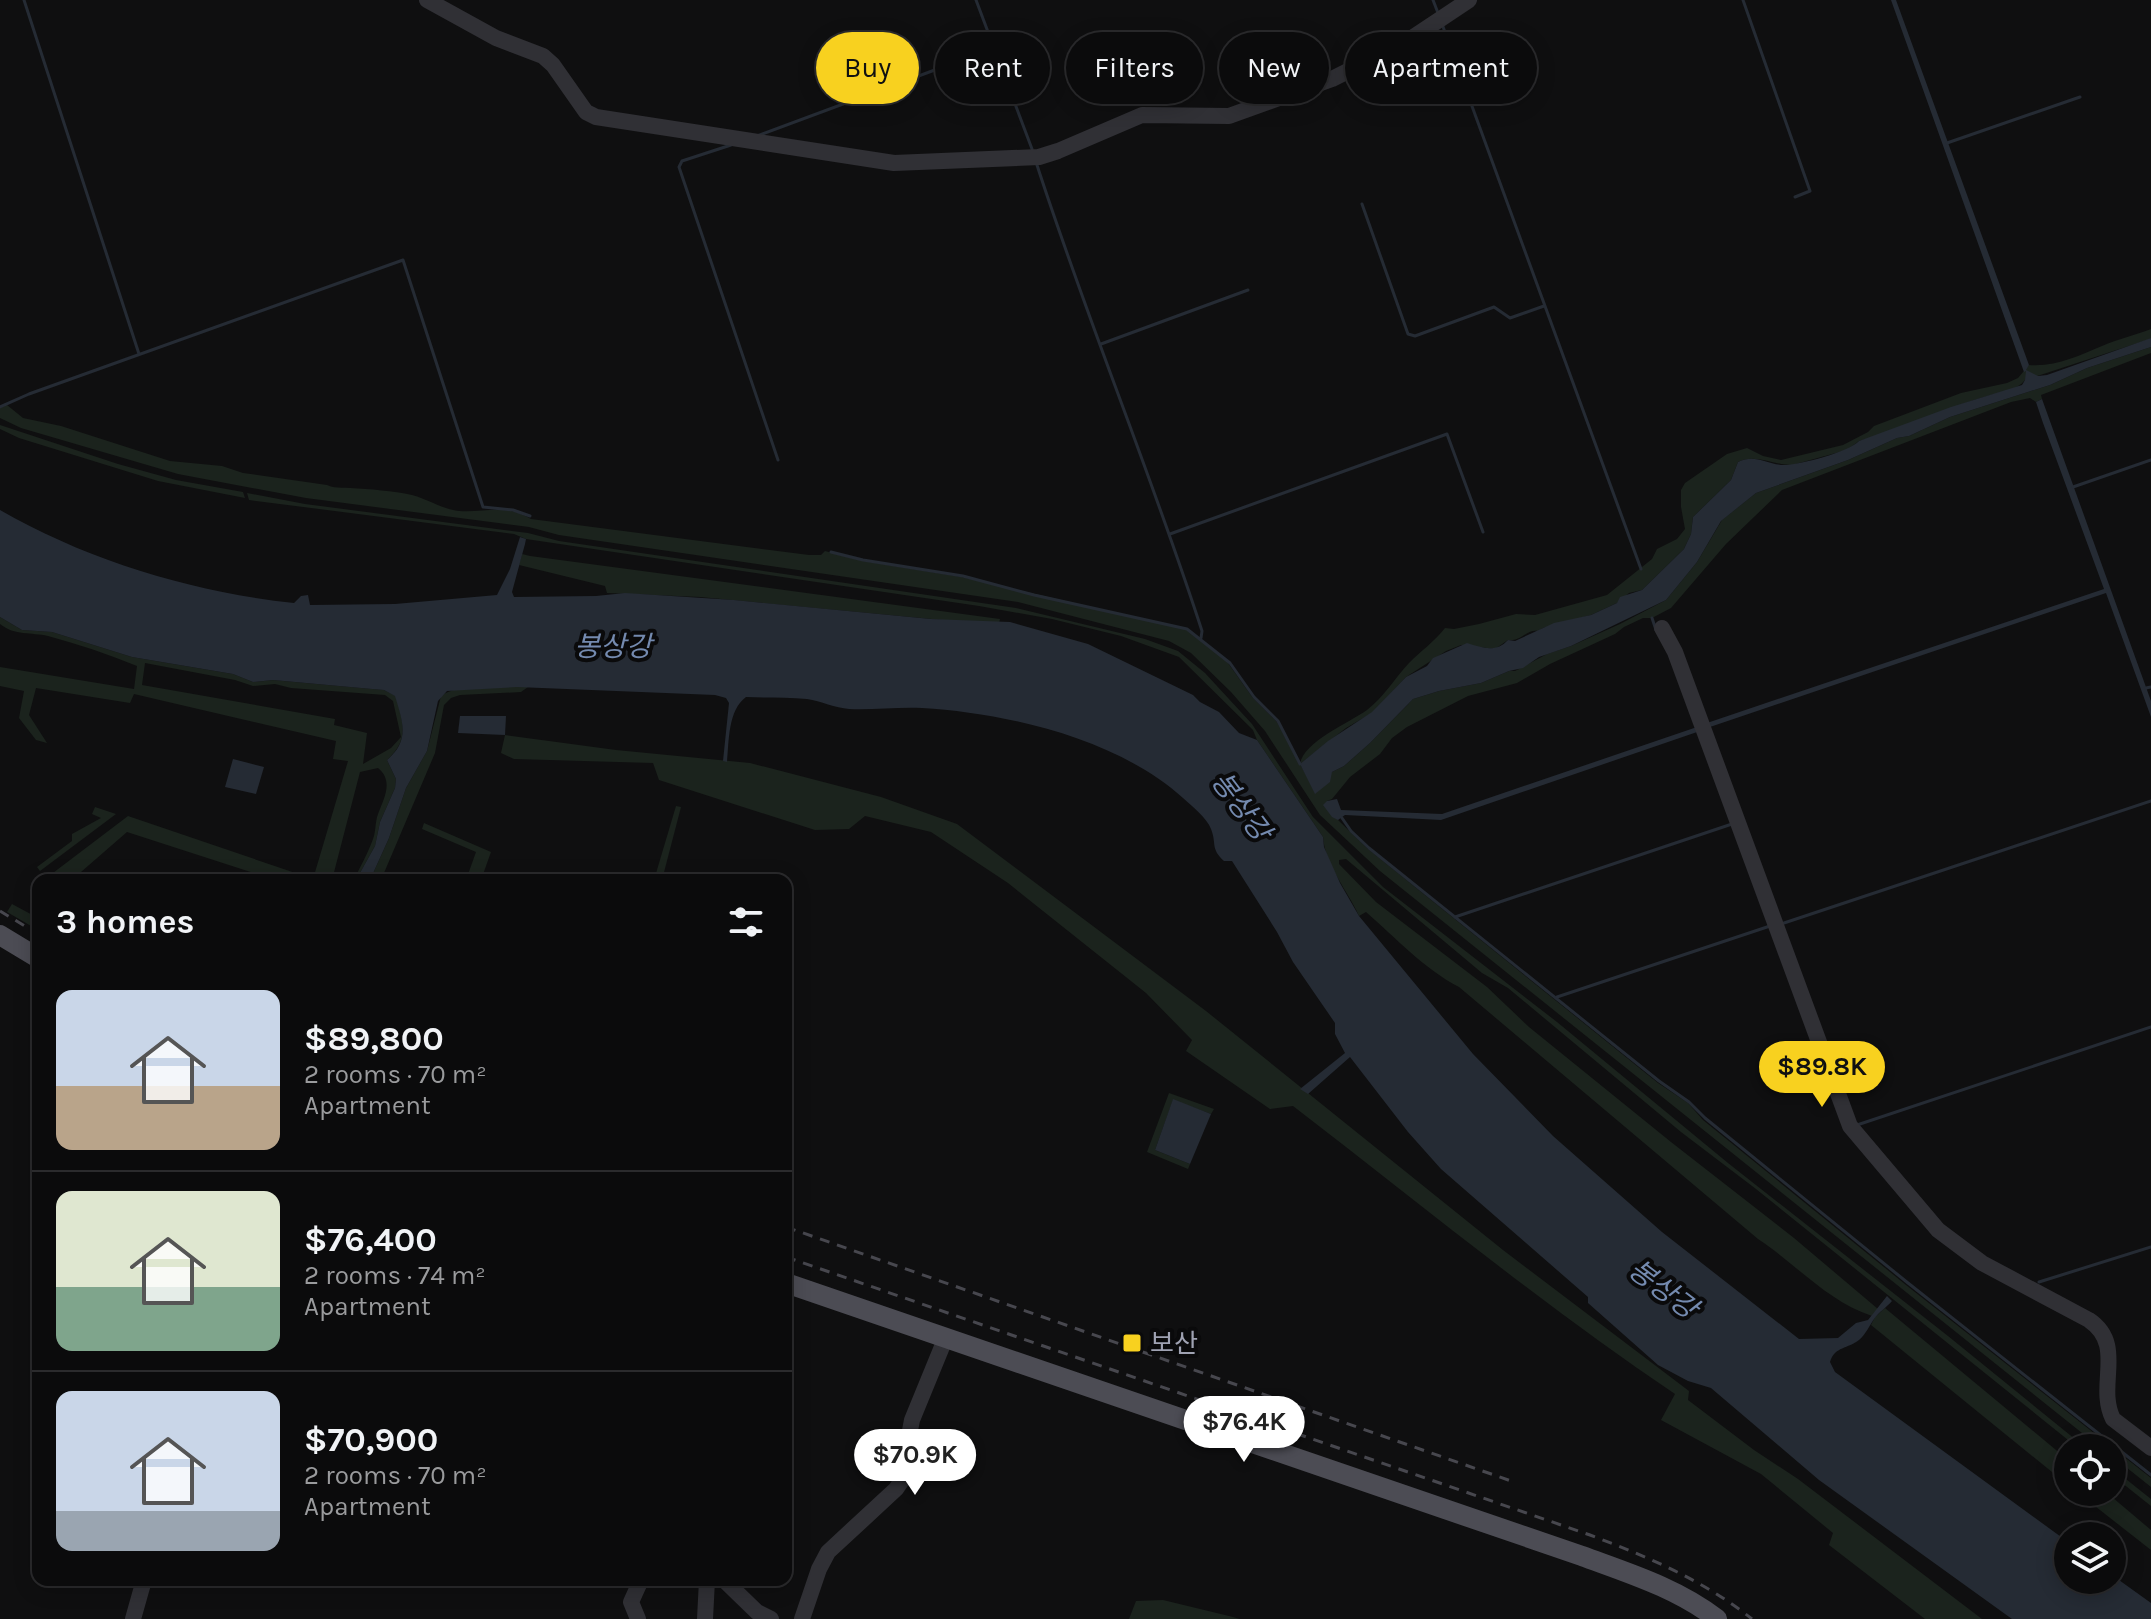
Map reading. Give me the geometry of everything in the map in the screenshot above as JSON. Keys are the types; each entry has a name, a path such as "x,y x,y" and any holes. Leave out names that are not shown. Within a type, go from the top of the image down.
{"main road":[{"path":"0,935 32,954"},
{"path":"792,1288 946,1337 1626,1573 1664,1588 1703,1608 1717,1619"}],"street":[{"path":"427,0 496,38 543,56 553,65 586,112 596,117 894,163 1039,157 1142,115 1229,116 1332,79 1379,57 1469,0"},
{"path":"1662,628 1675,652 1850,1126 1938,1230 1982,1263 2089,1320 2102,1331 2110,1351 2106,1396 2109,1412 2113,1419 2151,1448"},
{"path":"802,1619 828,1552 896,1489 911,1467 908,1441 912,1420 946,1337"},
{"path":"133,1619 142,1586"},
{"path":"638,1586 631,1602 638,1619"},
{"path":"705,1619 707,1586"},
{"path":"730,1586 757,1612 771,1619"}],"shaded area":[{"path":"2151,329 2151,338 2147,340 2025,380 2010,390 1859,441 1847,450 1792,465 1758,459 1738,462 1731,480 1693,517 1691,534 1684,549 1642,590 1629,593 1617,603 1591,615 1530,632 1508,640 1495,649 1461,645 1446,651 1406,677 1372,713 1346,728 1300,764 1318,740 1373,705 1445,628 1454,629 1516,614 1535,615 1607,595 1652,559 1657,549 1677,539 1685,529 1681,490 1685,483 1727,454 1747,448 1781,460 1843,445 1874,426 1961,393 2007,383 2018,378 2029,365 2067,360"},
{"path":"2151,347 2151,353 2041,395 2042,399 2036,402 2030,398 2011,402 1782,490 1726,544 1671,608 1624,627 1517,683 1468,696 1407,727 1327,801 1338,820 1368,849 1658,1083 1688,1103 1703,1120 2095,1434 2083,1434 1380,871 1320,815 1265,731 1231,692 1191,653 1169,641 1018,602 559,535 529,527 306,498 178,474 21,428 0,418 0,408 7,405 23,418 61,426 170,461 222,466 243,473 335,487 405,494 459,511 504,510 531,519 809,555 821,555 825,551 863,561 962,577 1187,629 1223,656 1253,698 1277,722 1316,793 1332,772 1344,766 1370,743 1413,699 1481,683 1515,671 1666,600 1697,562 1722,520 1756,493 1848,460 1950,417 2050,385 2087,368"},
{"path":"0,425 176,480 243,492 245,498 158,481 19,438 0,429"},
{"path":"247,493 1016,608 1145,639 1178,651 1205,673 1252,724 1313,817 1383,887 1557,1022 1728,1163 2069,1434 2061,1434 1681,1132 1508,988 1482,973 1346,859 1339,860 1339,864 1376,902 1487,987 1529,1027 1794,1238 1878,1309 1872,1316 1841,1301 1812,1281 1459,987 1422,962 1366,912 1359,916 1332,868 1323,837 1253,730 1179,657 1121,636 979,606 526,539 514,534 249,500"},
{"path":"522,554 1000,619 999,623 974,623 700,597 607,593 605,586 519,565"},
{"path":"0,617 22,630 52,632 132,657 233,674 253,682 273,680 384,690 396,696 403,731 399,745 387,760 396,779 395,788 380,822 375,846 359,874 357,874 373,839 386,790 386,778 378,768 360,772 334,874 314,874 348,761 333,759 336,741 134,694 130,703 36,688 29,715 47,743 36,740 19,718 24,691 0,686 0,667 134,689 137,666 70,642 6,628 0,624","holes":["145,663 253,686 275,684 385,695 393,701 401,737 391,748 363,764 367,733 334,725 335,719 142,685"]},
{"path":"528,687 521,692 460,695 444,705 435,753 384,874 373,874 406,788 427,751 441,696 459,689"},
{"path":"505,735 750,763 881,797 957,824 1206,1011 1503,1250 1689,1391 1688,1400 1982,1619 1925,1619 1829,1545 1833,1533 1761,1474 1661,1420 1675,1394 1529,1289 1293,1106 1270,1109 1186,1051 1192,1040 1146,993 1008,883 931,832 865,816 849,829 815,830 659,780 653,763 514,759 501,753"},
{"path":"676,806 681,807 664,874 656,874"},
{"path":"95,807 116,814 40,871 37,867 72,841 72,834 101,818 92,814"},
{"path":"128,816 298,874 256,874 127,832 80,874 52,874"},
{"path":"424,823 491,852 483,874 468,874 476,852 422,829"},
{"path":"12,904 32,915 32,927 7,912"},
{"path":"1169,1093 1214,1109 1211,1114 1173,1100 1155,1150 1190,1164 1188,1169 1147,1152"},
{"path":"1885,1308 2054,1448 2054,1474 1871,1325"},
{"path":"2126,1458 2151,1478 2151,1487 2126,1467"},
{"path":"2126,1479 2151,1499 2151,1506 2126,1486"},
{"path":"2095,1506 2123,1506 2151,1530 2151,1550 2126,1530 2126,1522 2115,1522"},
{"path":"1163,1600 1240,1619 1129,1619 1136,1601"}],"water":[{"path":"1891,0 1896,0 2029,365 2026,370 2038,376 2047,375 2151,338 2151,347 2087,368 2050,385 1950,417 1848,460 1756,493 1721,521 1697,562 1666,600 1571,646 1539,657 1523,668 1481,683 1413,699 1370,743 1344,766 1332,772 1330,782 1315,794 1300,764 1372,712 1406,677 1427,666 1433,658 1467,643 1484,648 1499,647 1508,640 1515,641 1554,623 1591,615 1617,603 1620,597 1642,590 1684,549 1691,534 1693,517 1731,480 1738,462 1754,459 1789,465 1822,458 1951,407 2022,385 2026,371"},
{"path":"2042,399 2151,701 2151,717 2106,593 1707,728 1707,723 2104,589 2036,402"},
{"name":"봉상강","path":"0,510 69,544 142,572 256,598 294,603 301,596 308,595 310,605 395,604 497,595 510,569 520,537 526,539 512,592 514,597 625,593 931,619 1010,622 1088,644 1193,695 1219,712 1239,733 1257,740 1323,837 1324,847 1340,883 1359,916 1473,1054 1553,1136 1662,1232 1799,1339 1838,1338 1856,1323 1868,1320 1887,1296 1892,1301 1876,1316 1861,1338 1838,1350 1832,1357 1830,1362 1835,1372 2054,1532 2054,1594 2126,1594 2126,1585 2151,1603 2151,1619 2012,1619 1819,1480 1711,1388 1688,1381 1658,1365 1588,1303 1588,1297 1441,1169 1350,1057 1308,1094 1300,1089 1345,1053 1335,1034 1335,1023 1293,962 1232,861 1224,861 1217,853 1211,829 1199,812 1157,777 1127,760 1060,733 990,716 922,708 849,709 807,699 746,697 733,718 727,762 723,761 729,703 726,698 715,695 517,687 447,691 438,701 427,751 406,788 373,874 359,874 375,846 380,822 395,788 396,779 387,760 399,745 403,731 395,696 384,690 273,680 253,682 233,674 132,657 52,632 22,630 0,617"},
{"path":"460,716 506,716 505,735 458,733"},
{"path":"1697,727 1700,731 1441,820 1345,815 1338,820 1323,805 1337,799 1341,810 1442,814"},
{"path":"233,759 264,767 256,794 225,787"},
{"path":"1173,1099 1211,1114 1190,1164 1155,1150"}],"waterway":[{"path":"24,0 139,354"},
{"path":"976,0 1032,149"},
{"path":"1433,0 1438,13"},
{"path":"1743,0 1810,191 1795,197"},
{"path":"1442,24 1641,569"},
{"path":"757,136 935,70"},
{"path":"1947,143 2080,97"},
{"path":"731,145 682,161 679,167 778,460"},
{"path":"1036,162 1182,572 1202,631 1201,638"},
{"path":"1362,204 1408,334 1415,336 1494,307 1510,318 1544,306"},
{"path":"0,407 403,260 483,507 513,510 530,516"},
{"path":"1101,344 1248,290"},
{"path":"1170,534 1447,434 1483,532"},
{"path":"2073,487 2151,460"},
{"path":"831,552 963,576 1187,629 1230,663 1254,697 1278,721 1300,764"},
{"path":"1652,618 1656,630"},
{"path":"2146,688 2151,687"},
{"path":"1784,923 2151,801"},
{"path":"1342,818 1369,848 2151,1475"},
{"path":"1455,917 1732,824"},
{"path":"1557,997 1770,926"},
{"path":"1857,1125 2151,1027"},
{"path":"2039,1282 2151,1247"}],"railway":[{"path":"0,911 32,930"},
{"path":"792,1229 1514,1482"},
{"path":"792,1259 1590,1535 1674,1571 1752,1619"}],"place":[{"name":"보산","path":"1132,1343"}]}
